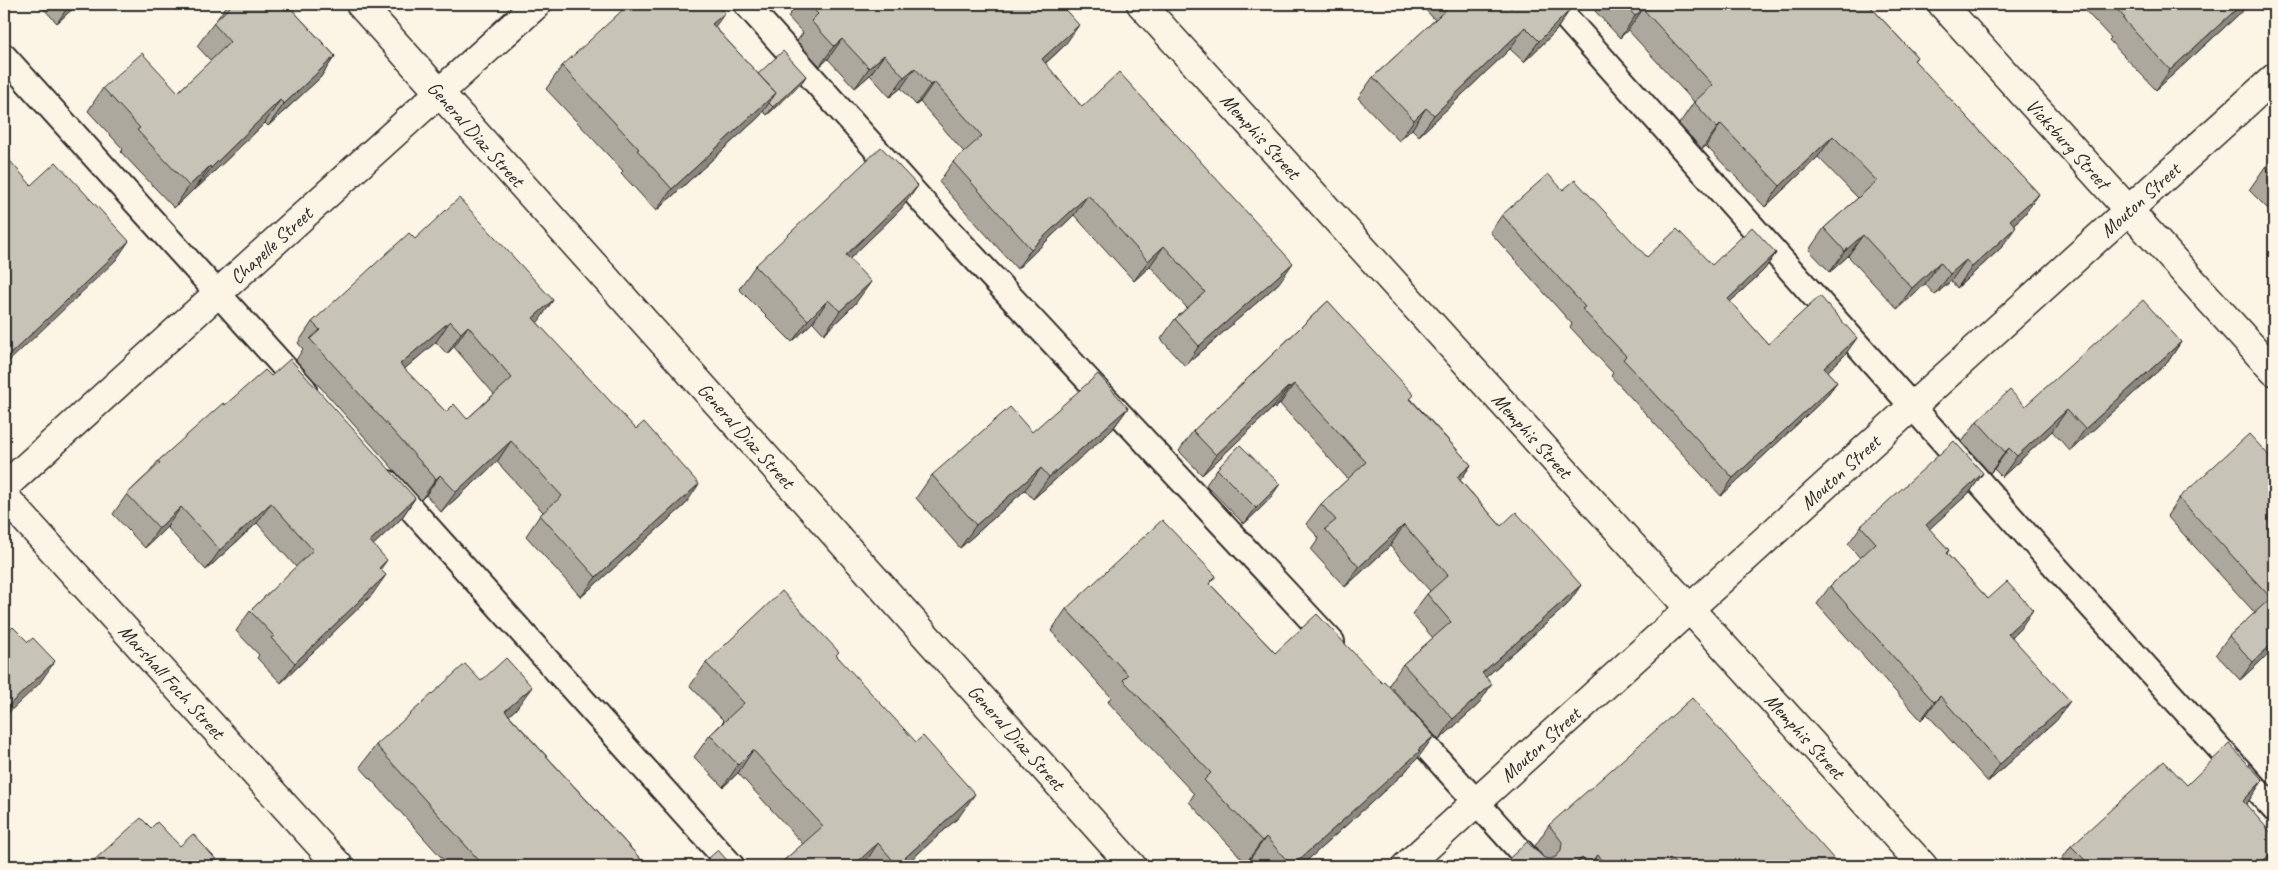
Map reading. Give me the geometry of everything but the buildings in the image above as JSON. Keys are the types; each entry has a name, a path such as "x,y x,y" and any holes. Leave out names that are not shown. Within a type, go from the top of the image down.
{"street":[{"name":"General Diaz Street","path":"360,4 1132,866"},
{"name":"Chapelle Street","path":"4,487 537,4"},
{"name":"Memphis Street","path":"1141,4 1923,866"},
{"name":"Vicksburg Street","path":"1942,4 2274,370"},
{"name":"Mouton Street","path":"1406,866 2274,78"},
{"name":"Marshall Foch Street","path":"4,496 339,866"}],"lane":[{"path":"746,4 940,221 1347,658"},
{"path":"1554,4 1912,407 2274,809"},
{"path":"4,56 318,405"},
{"path":"372,464 732,866"},
{"path":"1392,709 1534,866"}]}
